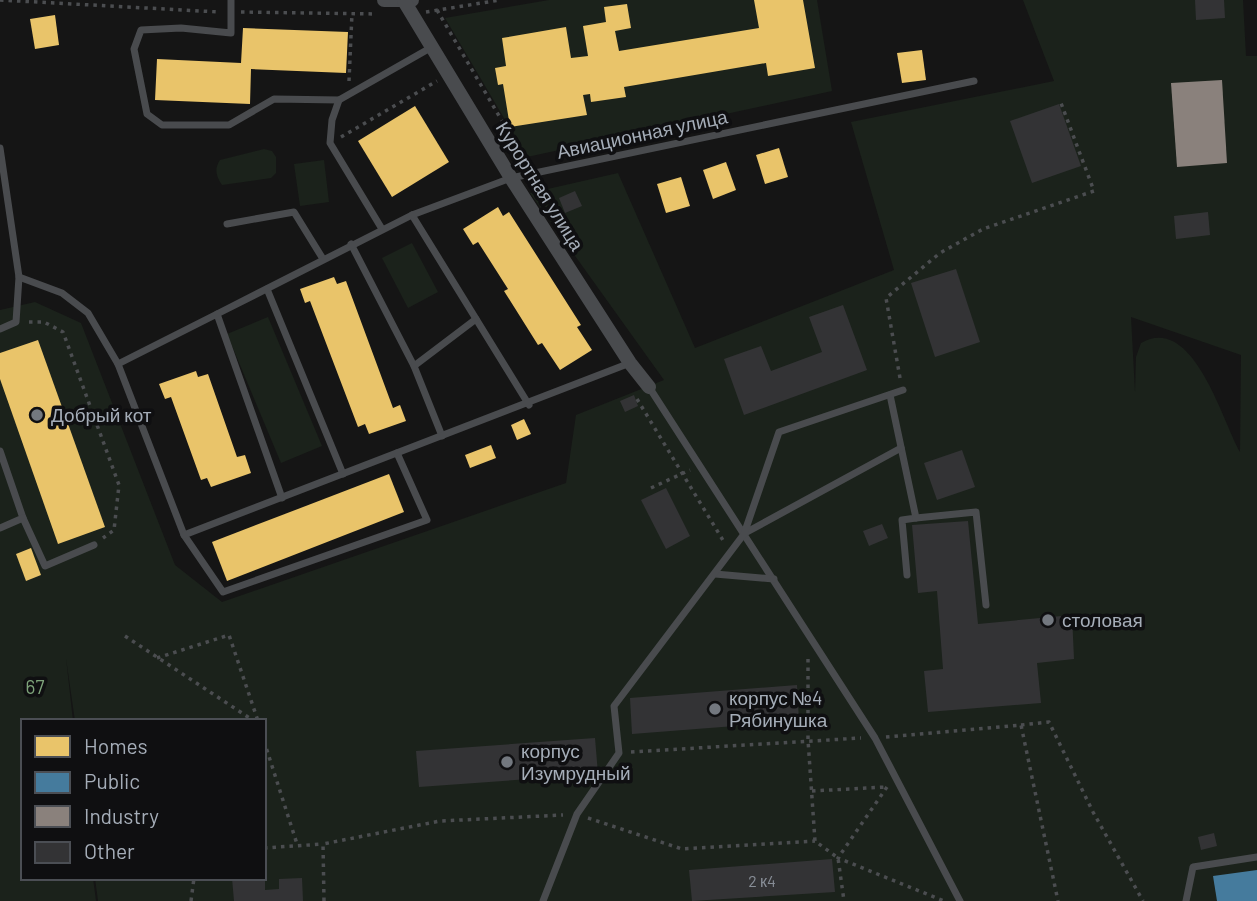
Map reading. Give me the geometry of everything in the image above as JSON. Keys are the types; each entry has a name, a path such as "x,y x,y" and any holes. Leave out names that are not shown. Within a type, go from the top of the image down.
{"street":[{"path":"384,0 410,5"},
{"name":"Курортная улица","path":"410,5 432,47 511,178 629,363 649,387"}],"lane":[{"path":"230,0 231,33 181,28 141,30 134,49 147,114 162,125 229,125 274,99 339,100 432,47"},
{"name":"Авиационная улица","path":"118,364 382,229 511,178 974,81"},
{"path":"339,100 332,120 330,143 382,229"},
{"path":"0,148 19,277 16,322 0,329"},
{"path":"227,223 294,212 323,259"},
{"path":"412,215 528,405"},
{"path":"351,244 414,366 442,436"},
{"path":"19,277 62,293 88,313 118,364 184,536 223,592 427,520 397,453"},
{"path":"267,289 343,474"},
{"path":"216,314 282,498"},
{"path":"414,366 476,319"},
{"path":"184,536 528,405 629,363"},
{"path":"649,387 875,738 960,901"},
{"path":"543,901 577,814 619,753 614,706 744,534 779,432 903,390"},
{"path":"890,395 916,518"},
{"path":"744,534 901,448"},
{"path":"0,451 23,519 45,566 94,545"},
{"path":"907,575 902,520 976,512 986,605"},
{"path":"0,528 23,519"},
{"path":"715,573 774,579"},
{"path":"1186,901 1193,867 1257,857"}],"path":[{"path":"0,0 231,12 352,13 410,5 437,10 500,0"},
{"path":"437,10 532,173"},
{"path":"349,94 352,13"},
{"path":"330,143 449,74"},
{"path":"903,390 886,298 940,253 983,229 1094,191 1060,103"},
{"path":"16,322 44,322 63,332 119,485 114,530 94,545"},
{"path":"634,393 731,552"},
{"path":"650,488 698,466"},
{"path":"809,632 807,740 815,841"},
{"path":"157,659 229,635 255,719"},
{"path":"125,636 253,719"},
{"path":"619,753 875,738 1049,722 1093,812 1143,901"},
{"path":"1021,725 1058,901"},
{"path":"266,747 297,844"},
{"path":"811,791 887,787 900,782"},
{"path":"844,901 838,858 887,787"},
{"path":"266,848 323,844 440,821 577,814 681,849 815,841 838,858 944,901"},
{"path":"323,844 324,901"},
{"path":"191,901 194,880"}],"green space":[{"path":"549,0 817,0 832,91 527,157 445,18"},
{"name":"67","path":"1023,0 1243,0 1246,56 1257,56 1257,901 98,901 95,880 266,880 266,719 75,719 66,658 73,719 21,719 21,880 93,880 96,901 0,901 0,310 35,302 81,323 175,565 222,602 566,483 576,415 664,380 530,193 618,173 695,348 894,270 851,122 1054,81","holes":["1131,317 1241,355 1240,452 1203,374 1176,343 1159,338 1141,343 1136,357 1135,392"]},
{"path":"264,149 272,151 276,157 276,173 271,178 222,185 216,172 220,160"},
{"path":"324,160 329,202 300,206 294,164"},
{"path":"412,243 438,292 408,308 382,258"},
{"path":"268,317 322,446 281,463 227,334"}],"building: Homes":[{"path":"754,0 803,0 815,68 768,76 766,63 624,87 626,97 591,102 590,94 583,95 587,115 510,127 503,84 498,85 495,68 506,66 502,38 566,27 571,58 588,56 583,26 606,22 604,7 627,4 631,28 615,31 619,51 759,28"},
{"path":"55,15 59,45 35,49 30,19"},
{"path":"243,28 348,32 346,73 251,69 250,104 155,100 157,59 241,63"},
{"path":"922,50 926,80 902,83 897,53"},
{"path":"415,106 449,162 392,197 358,141"},
{"path":"779,148 788,177 765,184 756,155"},
{"path":"726,162 736,190 713,199 703,170"},
{"path":"681,177 690,206 666,213 657,184"},
{"path":"498,207 503,216 509,212 581,325 577,327 592,350 560,370 542,343 538,345 504,291 508,289 478,242 473,245 463,229"},
{"path":"334,277 337,284 346,281 393,408 400,405 406,421 369,434 365,424 358,427 310,301 305,303 300,289"},
{"path":"38,340 105,527 58,544 0,379 0,353"},
{"path":"196,371 198,377 208,374 237,457 245,455 251,473 211,487 207,478 201,480 171,397 165,399 159,384"},
{"path":"524,419 531,434 517,440 511,425"},
{"path":"491,445 496,458 470,468 465,455"},
{"path":"389,474 404,512 227,581 212,542"},
{"path":"31,548 41,575 26,581 16,554"}],"building: Public":[{"path":"1257,870 1257,901 1217,901 1213,876"}],"building: Industry":[{"path":"1222,80 1227,163 1177,167 1171,83"}],"building: Other":[{"path":"1195,0 1224,0 1225,18 1196,20"},
{"path":"1059,104 1081,166 1032,183 1010,121"},
{"path":"575,191 582,206 565,213 559,198"},
{"path":"1208,212 1210,235 1176,239 1174,216"},
{"path":"956,269 980,342 935,357 911,283"},
{"path":"843,305 867,370 744,415 724,359 761,346 771,371 822,352 809,317"},
{"path":"634,395 638,406 625,412 620,401"},
{"path":"962,450 975,487 937,500 924,463"},
{"path":"666,488 690,536 666,549 641,500"},
{"name":"столовая","path":"968,521 978,624 1072,615 1074,659 1037,663 1041,703 928,712 924,671 943,669 937,591 918,593 912,525"},
{"path":"882,524 888,538 869,546 863,531"},
{"name":"корпус №4 Рябинушка","path":"797,685 799,721 632,734 630,698"},
{"name":"корпус Изумрудный","path":"595,738 598,774 419,787 416,751"},
{"path":"1214,833 1217,846 1201,850 1198,837"},
{"path":"832,859 835,892 692,901 689,870"},
{"path":"302,878 303,901 234,901 232,880 265,880 265,890 279,889 279,879"}],"place":[{"name":"Добрый кот","path":"37,415"},
{"name":"столовая","path":"1048,620"},
{"name":"корпус №4 Рябинушка","path":"715,709"},
{"name":"корпус Изумрудный","path":"507,762"}]}
